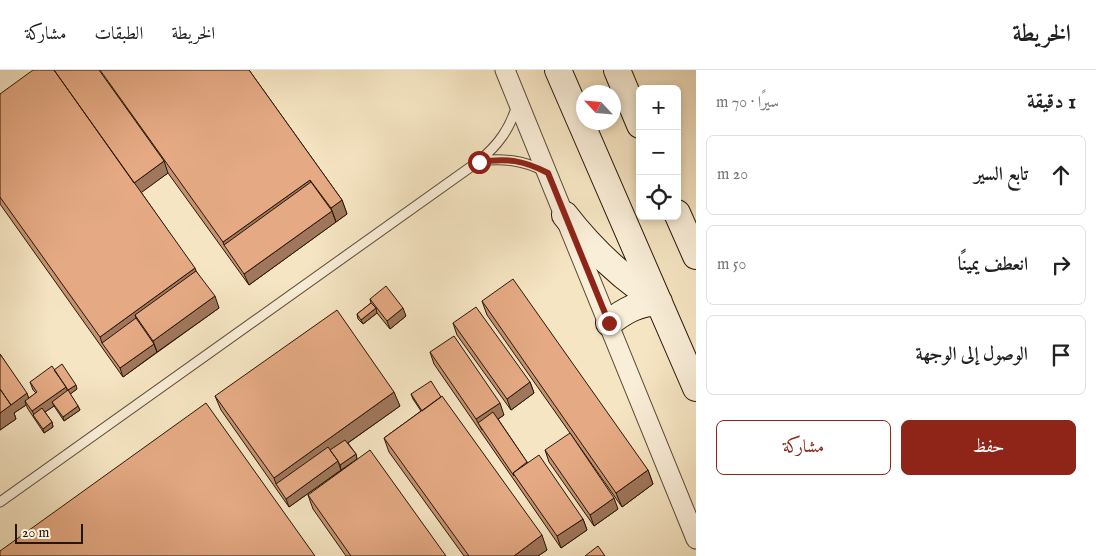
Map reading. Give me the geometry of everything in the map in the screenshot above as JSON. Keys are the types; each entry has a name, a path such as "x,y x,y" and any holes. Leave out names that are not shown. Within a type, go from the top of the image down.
{"main road":[{"path":"558,70 696,388"},
{"path":"617,70 636,115"},
{"path":"565,215 586,242 617,272 659,302"},
{"path":"680,220 696,256"},
{"path":"609,323 632,307 645,303 659,302"}],"street":[{"path":"505,70 696,538"}],"lane":[{"path":"0,502 479,162 493,150 504,135 513,119 518,102"},
{"path":"479,162 497,159 515,160 532,164 548,173"}],"building":[{"path":"33,70 54,70 195,268 100,337 0,197 0,94"},
{"path":"54,70 99,70 164,161 134,183"},
{"path":"100,70 249,70 342,200 331,208 310,180 223,242"},
{"path":"311,182 332,211 244,274 224,245"},
{"path":"196,271 215,296 153,341 135,315"},
{"path":"513,279 648,470 616,493 482,301"},
{"path":"386,286 403,308 387,321 370,299"},
{"path":"371,303 376,308 361,320 357,314"},
{"path":"476,307 530,382 507,399 453,323"},
{"path":"337,310 394,392 274,478 215,396"},
{"path":"136,318 154,344 120,368 102,343"},
{"path":"454,336 500,403 476,419 430,352"},
{"path":"0,354 27,393 11,405 0,389"},
{"path":"62,364 76,385 68,390 54,370"},
{"path":"52,366 66,387 32,411 25,401 37,392 30,382"},
{"path":"431,381 441,397 422,411 411,394"},
{"path":"0,389 11,405 0,413"},
{"path":"68,390 78,406 63,417 52,402"},
{"path":"442,396 542,535 514,556 469,556 384,438"},
{"path":"206,403 315,556 0,556 0,551"},
{"path":"42,408 52,422 43,429 33,415"},
{"path":"493,412 527,462 513,473 514,476 478,423"},
{"path":"570,433 614,498 590,515 545,450"},
{"path":"345,440 356,454 340,465 330,450"},
{"path":"328,447 338,461 286,499 276,484"},
{"path":"370,450 446,556 351,556 308,495"},
{"path":"539,455 583,519 557,536 513,473"},
{"path":"598,546 605,556 585,556"}],"route":[{"path":"479,162 497,159 515,160 532,164 548,173 609,323"}]}
